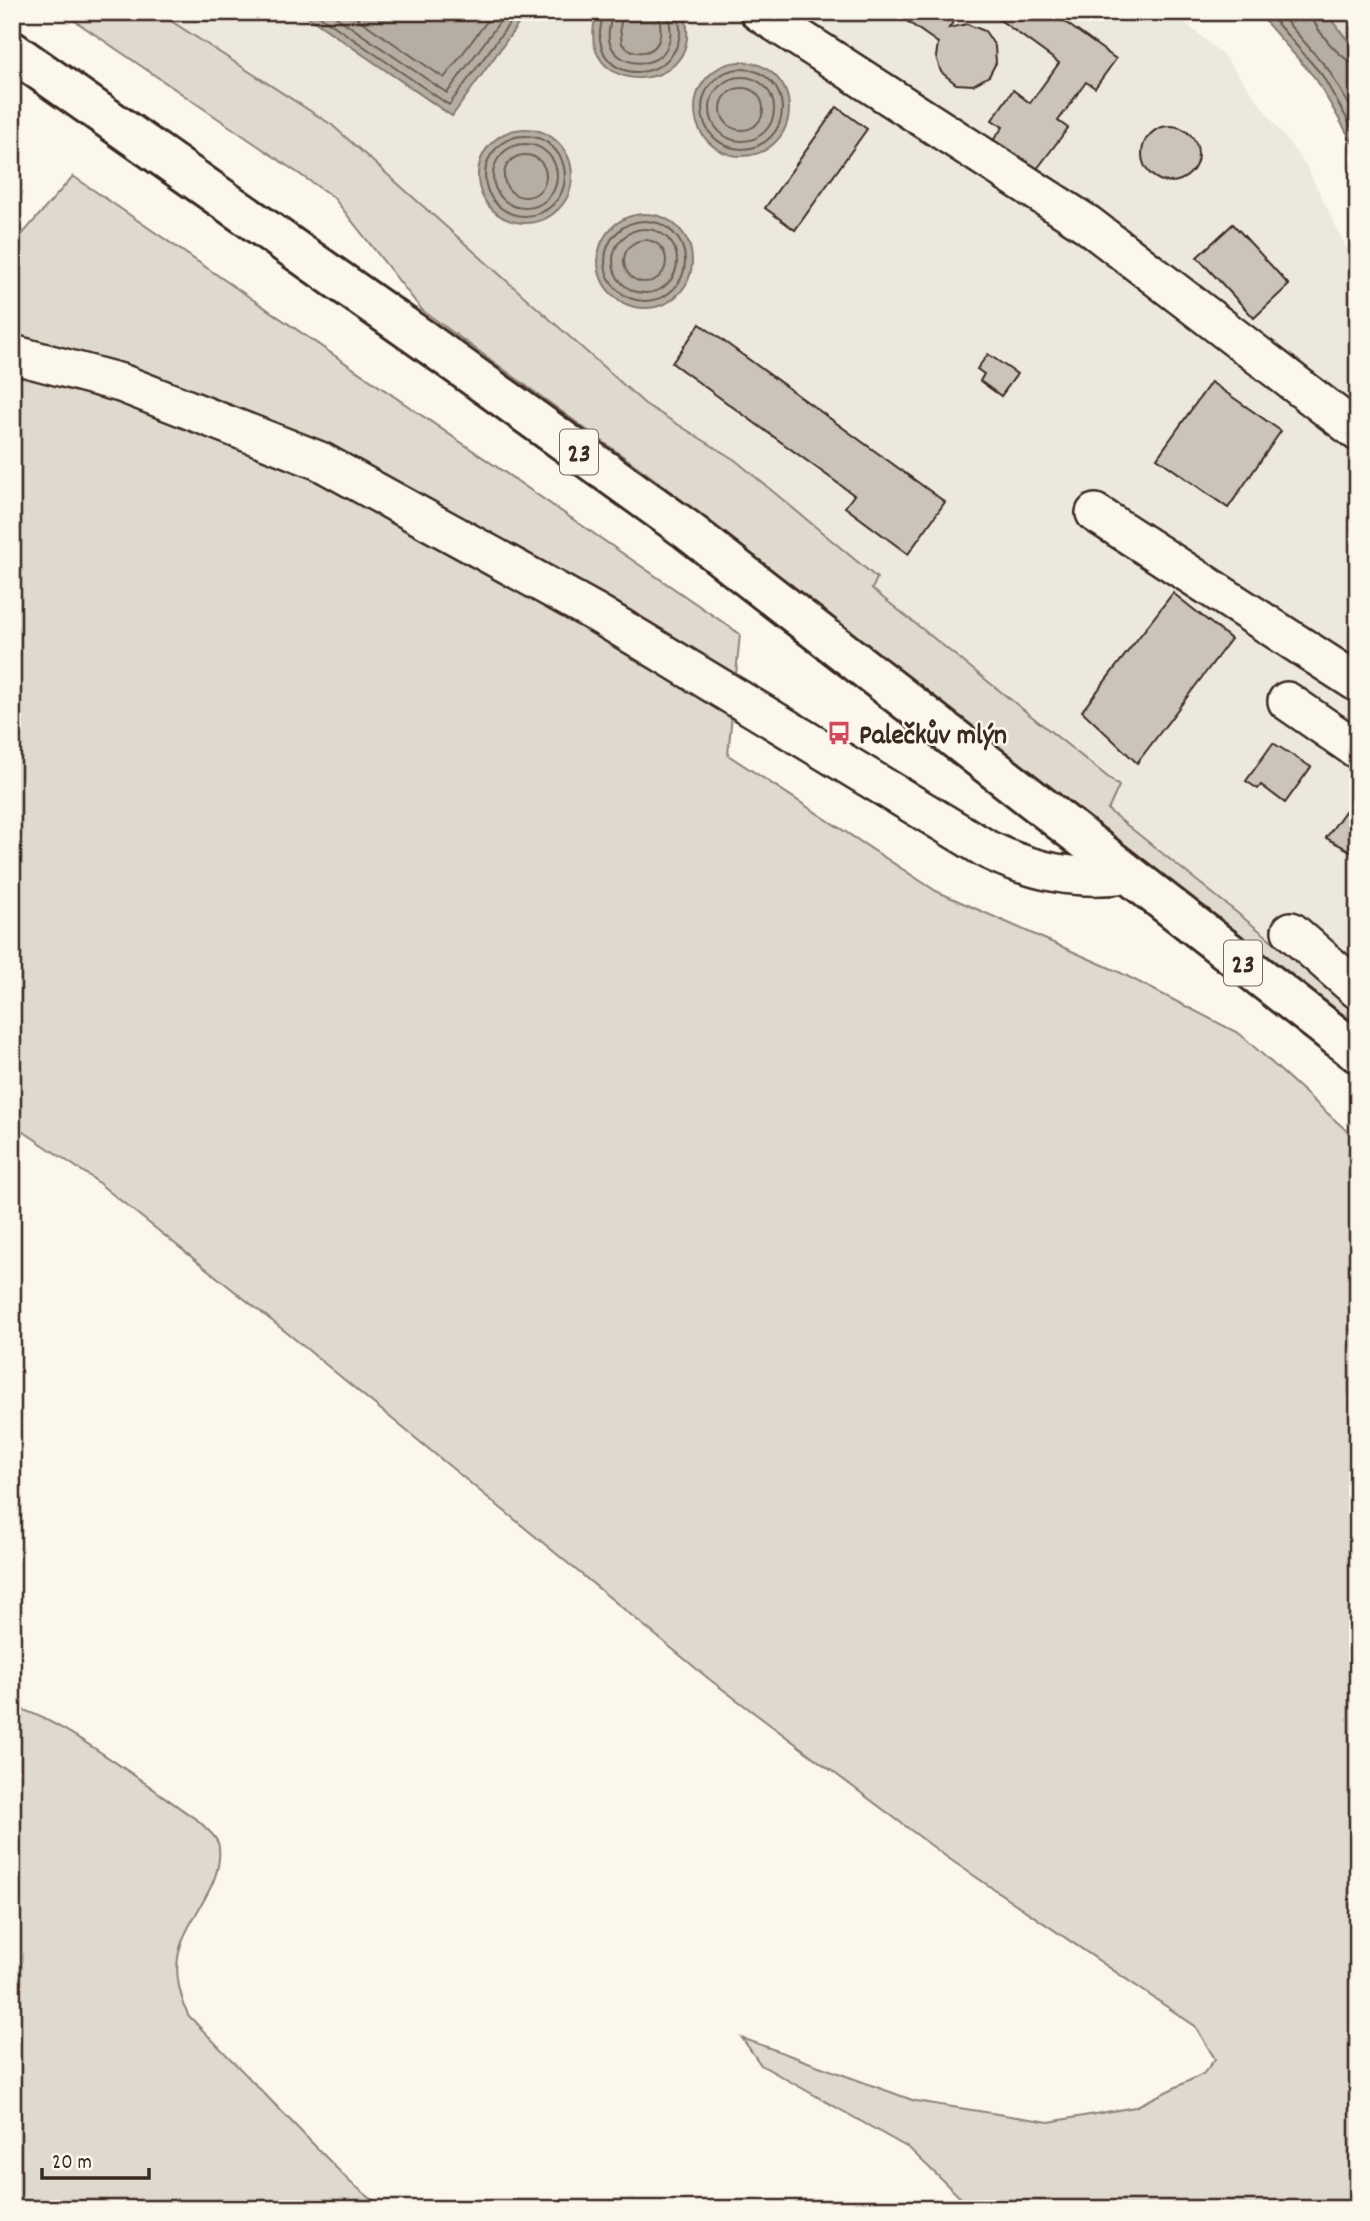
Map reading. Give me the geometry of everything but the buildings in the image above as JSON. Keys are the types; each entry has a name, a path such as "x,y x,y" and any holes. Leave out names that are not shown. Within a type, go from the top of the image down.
{"main road":[{"name":"23","path":"12,51 686,529 1358,1053"}],"street":[{"path":"759,12 1087,224 1358,432"},
{"path":"12,354 121,383 320,461 598,614 988,850 1016,864 1076,877 1128,874"},
{"path":"1095,513 1358,682"},
{"path":"1287,701 1358,750"},
{"path":"1291,931 1358,990"}],"shaded area":[{"path":"62,12 157,12 332,125 645,404 735,460 877,578 872,589 1119,786 1108,810 1358,1009 1358,1026 653,478 422,310 333,197"},
{"path":"157,12 1173,12 1225,57 1307,167 1358,272 1358,974 1336,955 1316,978 1108,810 735,460 645,404 332,125"},
{"path":"1325,12 1358,12 1358,53"},
{"path":"73,176 740,634 728,755 936,891 1119,972 1240,1034 1358,1141 1358,2209 972,2209 910,2149 761,2065 742,2038 915,2101 1049,2122 1135,2107 1203,2074 1215,2059 1195,2026 948,1858 709,1679 291,1336 91,1177 12,1124 12,246"},
{"path":"12,1707 32,1713 80,1739 200,1822 214,1837 219,1847 216,1875 189,1926 179,1952 179,1984 188,2015 350,2182 384,2209 12,2209"}],"water":[{"path":"301,12 527,12 452,116"},
{"path":"597,12 684,12 687,41 677,61 661,74 640,78 619,74 602,62 594,41"},
{"path":"1257,12 1325,12 1358,53 1358,152 1316,79"},
{"path":"742,62 760,65 775,76 786,91 789,109 786,127 775,142 760,153 742,156 724,153 709,142 698,127 695,109 698,91 709,76 724,65"},
{"path":"525,129 543,132 559,142 569,158 572,176 569,194 559,210 543,220 525,223 507,220 491,210 481,194 478,176 481,158 491,142 507,132"},
{"path":"645,214 663,217 679,227 689,243 692,261 689,279 679,295 663,305 645,308 627,305 611,295 601,279 598,261 601,243 611,227 627,217"}],"place":[{"name":"Palečkův mlýn","path":"839,733"}]}
